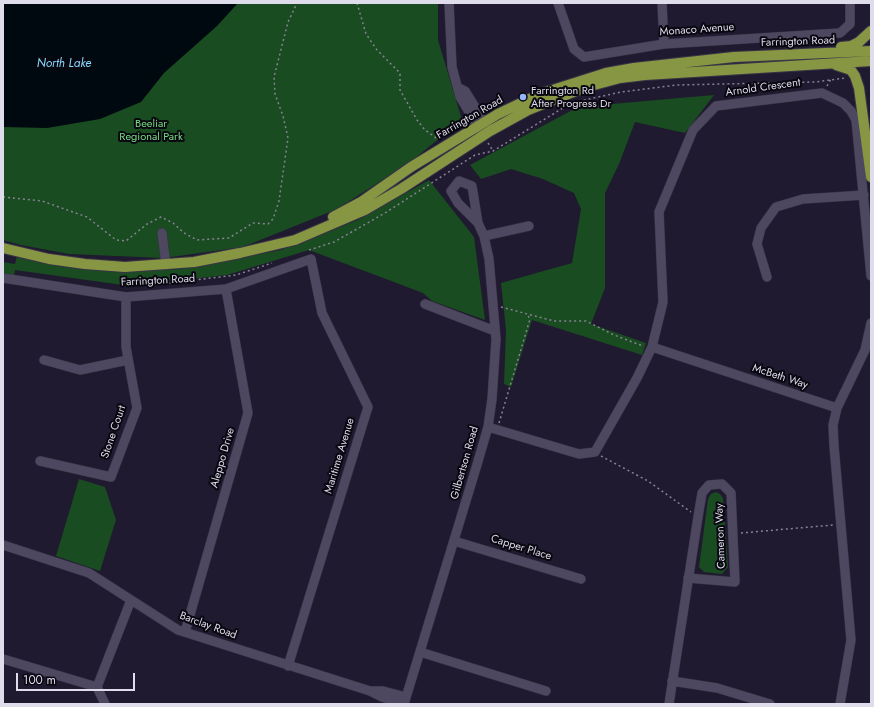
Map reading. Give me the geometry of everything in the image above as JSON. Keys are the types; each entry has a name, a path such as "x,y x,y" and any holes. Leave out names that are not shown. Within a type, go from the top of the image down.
{"main road":[{"path":"756,56 779,51 851,46 859,42 871,31"},
{"name":"Farrington Road","path":"267,246 335,217 362,202 441,148 481,124 540,94 606,73 634,68 756,56 871,51"},
{"name":"Farrington Road","path":"3,248 48,259 85,264 125,266 166,265 209,259 295,240 364,210 452,163 487,133 546,101 597,84 645,75 732,68 871,61"},
{"path":"732,68 836,65 850,70 855,76 859,88 871,177"}],"street":[{"path":"449,3 450,54 460,97 487,133"},
{"name":"Monaco Avenue","path":"558,3 574,49 584,57 664,44 840,33 850,24 850,3"},
{"path":"662,3 664,44"},
{"name":"Arnold Crescent","path":"652,347 663,302 658,212 693,130 716,106 811,93 822,93 843,103 852,111 856,120 871,276"},
{"path":"767,277 757,244 761,228 776,207 803,199 864,195"},
{"name":"Gilbertson Road","path":"405,700 488,427 492,399 495,332 489,259 484,236 478,223"},
{"path":"484,236 529,226"},
{"path":"162,233 166,265"},
{"name":"Farrington Road","path":"3,278 126,297 226,288 311,259"},
{"name":"Maritime Avenue","path":"288,666 368,407 322,313 311,259"},
{"name":"Aleppo Drive","path":"184,632 248,413 226,288"},
{"name":"Stone Court","path":"40,461 111,478 137,408 126,347 126,297"},
{"path":"425,304 495,332"},
{"path":"840,704 851,640 833,425 837,408 865,350 871,323"},
{"path":"488,427 579,454 595,452 637,378 652,347"},
{"name":"McBeth Way","path":"652,347 837,408"},
{"path":"44,360 80,370 128,360"},
{"name":"Cameron Way","path":"668,704 688,578 702,493 709,485 722,484 731,493 735,582 688,578"},
{"name":"Capper Place","path":"454,541 581,579"},
{"name":"Barclay Road","path":"3,545 89,573 178,630 370,691 383,691 405,700"},
{"path":"105,704 97,686 131,600"},
{"path":"420,652 546,691"},
{"path":"3,659 97,686"},
{"path":"672,681 717,688 770,704"}],"path":[{"path":"3,197 42,201 87,217 116,240 126,241 147,224 162,217 173,223 184,233 197,240 229,238 253,223 268,224 273,219 279,201 288,138 283,116 275,94 274,77 288,22 297,3"},
{"path":"357,3 366,34 377,50 400,74 400,90 416,120 425,130 435,137 441,148"},
{"path":"304,252 334,242 385,213 452,163 475,155 493,151 572,103 621,92 676,85 815,82 855,76"},
{"path":"147,286 236,275 274,262"},
{"path":"493,306 499,306 554,321 586,321 630,342 652,347"},
{"path":"488,427 499,424 530,319 527,314"},
{"path":"595,452 648,481 698,517"},
{"path":"733,534 841,525"}],"green space":[{"name":"Beeliar Regional Park","path":"3,3 438,3 438,40 462,120 409,163 337,209 243,247 164,258 69,254 21,245 3,240"},
{"path":"714,95 685,133 635,122 619,164 605,193 605,288 591,324 646,343 642,355 532,320 511,387 504,384 506,330 501,283 572,263 581,209 574,193 543,179 511,169 481,179 470,165 578,107"},
{"path":"429,180 474,237 485,320 432,301 423,293 309,250 227,275 130,286 15,270 14,276 3,274 3,262 15,264 17,256 59,266 128,271 178,269 281,250 358,220"},
{"path":"79,479 105,487 116,520 100,571 56,556"},
{"path":"716,492 723,498 728,567 722,574 704,572 699,567 708,499 711,494"}],"water":[{"name":"North Lake","path":"3,3 238,3 217,26 164,73 141,102 100,119 47,128 3,127"}],"place":[{"name":"Farrington Rd After Progress Dr","path":"523,97"}]}
